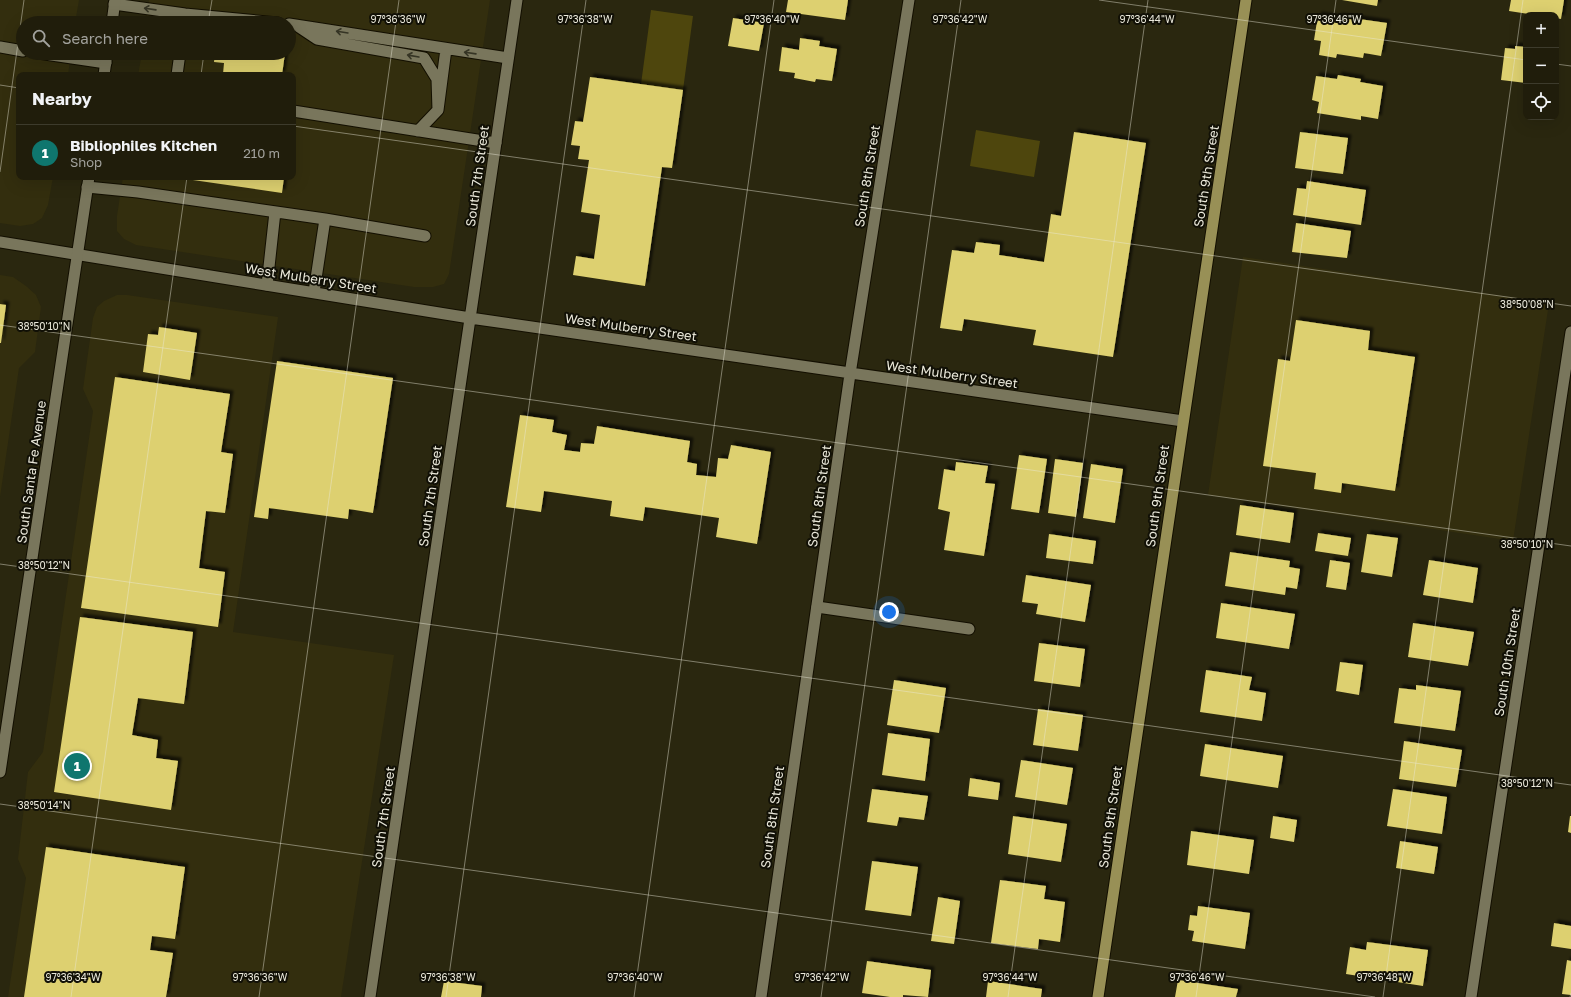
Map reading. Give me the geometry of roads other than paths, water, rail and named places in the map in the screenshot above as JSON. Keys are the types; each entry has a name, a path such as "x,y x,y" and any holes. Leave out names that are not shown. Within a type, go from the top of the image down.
{"main road":[{"name":"South 9th Street","path":"1098,997 1246,0"}],"street":[{"name":"South 7th Street","path":"370,997 508,58 518,0"},
{"name":"South 8th Street","path":"761,997 850,374 910,0"},
{"path":"113,16 115,2 176,16"},
{"path":"296,25 508,58"},
{"path":"296,26 317,38 424,58 437,79 438,110"},
{"path":"0,47 16,50"},
{"path":"418,131 438,110 446,49"},
{"path":"105,72 107,60"},
{"path":"177,72 179,60"},
{"path":"296,111 496,143"},
{"path":"88,182 425,236"},
{"name":"South Santa Fe Avenue","path":"0,772 88,182"},
{"path":"267,284 275,212"},
{"path":"314,292 325,219"},
{"name":"West Mulberry Street","path":"0,242 470,318 1183,421"},
{"name":"South 10th Street","path":"1471,997 1571,332"},
{"path":"817,607 969,629"}],"place":[{"name":"Bibliophiles Kitchen","path":"77,766"}]}
